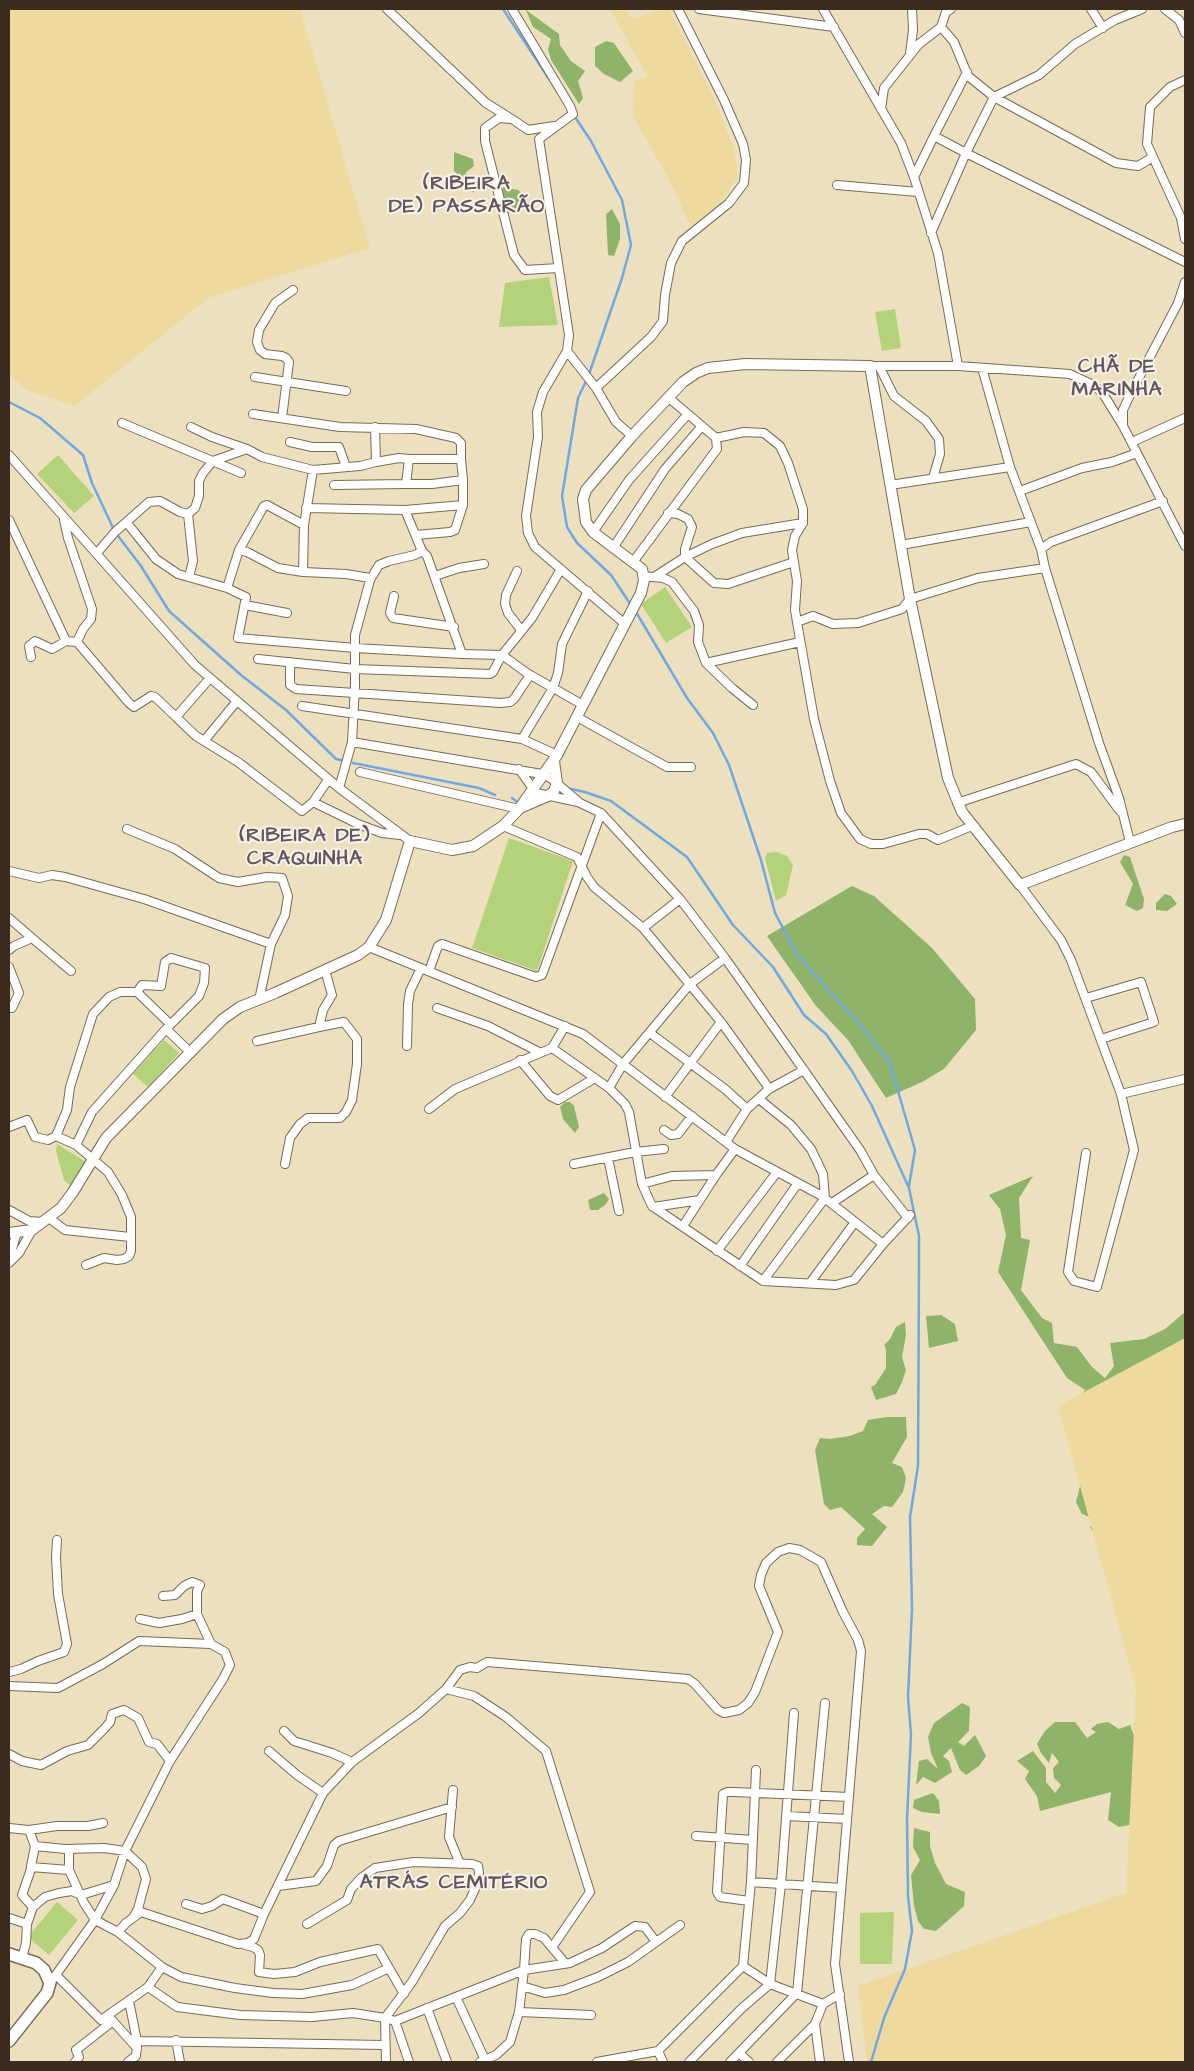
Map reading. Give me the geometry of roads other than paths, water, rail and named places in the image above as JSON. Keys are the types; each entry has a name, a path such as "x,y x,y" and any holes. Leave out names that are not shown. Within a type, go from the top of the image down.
{"main road":[{"path":"9,1954 36,1963 53,1980 47,1993 9,2039"}],"street":[{"path":"387,9 486,103 528,130 549,128 561,122"},
{"path":"512,9 573,114 539,139 569,335 567,351 543,392 537,412 538,437 526,516 528,533 535,547 626,621"},
{"path":"596,388 651,337 663,321 665,295 671,262 682,241 729,204 744,183 746,160 743,144 724,100 678,9"},
{"path":"699,9 834,27"},
{"path":"824,9 901,143 914,177 938,254 958,366"},
{"path":"910,54 913,30 912,9"},
{"path":"881,109 884,88 910,54 940,27 946,12 951,9"},
{"path":"1091,9 1103,28"},
{"path":"931,233 966,153 994,97 1039,75 1076,44 1142,9"},
{"path":"1165,9 1179,20 1185,33"},
{"path":"940,27 954,42 968,76 994,97 1116,163 1138,166 1153,156"},
{"path":"914,177 967,72"},
{"path":"1185,80 1170,87 1150,107 1147,144 1181,218 1185,238"},
{"path":"512,119 498,118 485,128 485,141 514,255 526,270 558,268"},
{"path":"934,136 1185,262"},
{"path":"838,185 918,192"},
{"path":"1124,426 1124,410 1130,395 1178,303 1185,282"},
{"path":"282,418 289,362 286,358 265,354 260,350 257,342 259,330 275,303 293,290"},
{"path":"1178,303 1185,294"},
{"path":"567,351 596,388 616,422 632,436"},
{"path":"313,802 382,833 452,850 473,846 503,826 519,809 542,774 556,758 641,593 642,569 593,532 586,522 583,499 586,490 632,436 684,382 696,373 721,366 745,364 958,366 1070,374 1102,392 1124,426 1184,543"},
{"path":"875,366 894,396 926,421 939,438 940,454 933,478"},
{"path":"875,366 890,485 910,599 948,778 957,803 972,826 1061,940 1086,998 1121,1094 1134,1150 1097,1287 1074,1281 1068,1272 1086,1152"},
{"path":"982,368 1010,467 1041,549 1045,568 1130,842"},
{"path":"255,377 346,391"},
{"path":"633,562 717,449 716,438 669,398"},
{"path":"253,414 340,426 416,429 456,438 461,443 463,505 455,530 416,535"},
{"path":"593,532 629,480 688,414"},
{"path":"1132,442 1185,418"},
{"path":"122,423 241,473"},
{"path":"191,426 212,437 248,449 262,457 313,470 409,459 461,459"},
{"path":"613,548 666,468 702,426"},
{"path":"375,427 376,462"},
{"path":"716,438 744,432 764,433 780,446 788,463 803,509 803,523 795,536 792,550 797,581 795,610 814,719 830,781 841,813 860,839 871,844 883,844 919,834 927,834 938,840 972,826"},
{"path":"290,442 312,447 339,447 346,467"},
{"path":"188,514 196,508 199,481 202,473 213,461 248,449"},
{"path":"1020,491 1082,468 1112,462 1137,452"},
{"path":"9,456 195,665 328,780 406,838"},
{"path":"406,484 409,459"},
{"path":"9,469 15,462"},
{"path":"890,485 1010,467"},
{"path":"302,572 304,525 313,470"},
{"path":"334,485 432,484 463,480"},
{"path":"97,553 115,532 150,502 160,501 180,512 188,514"},
{"path":"1041,549 1051,542 1163,501"},
{"path":"227,588 239,550 264,506 267,505 304,525"},
{"path":"306,508 406,510 463,505"},
{"path":"406,510 435,576 462,654"},
{"path":"188,514 193,561 189,577"},
{"path":"668,514 678,514 688,519 692,527 685,549 686,557 714,582 728,584 794,562"},
{"path":"64,518 68,538 92,609 91,619 83,628 77,642"},
{"path":"9,520 66,641"},
{"path":"901,545 1031,522"},
{"path":"127,523 156,559 178,574 227,588 245,596 238,638 355,648 502,655 530,675 583,705"},
{"path":"654,577 686,557 712,544 742,533 803,523"},
{"path":"239,550 278,568 302,572 346,574 370,578 370,580"},
{"path":"340,788 352,742 352,712 355,692 355,635 370,580 379,565 389,560 415,555 422,550"},
{"path":"435,576 460,568 484,564"},
{"path":"797,622 813,616 833,624 858,623 902,609 910,599 978,578 1045,568"},
{"path":"258,659 355,669 484,675 493,672 502,655 532,618 561,569"},
{"path":"517,571 504,604 508,613 521,630"},
{"path":"643,576 663,578 672,582 694,611 699,625 698,642 706,663 753,705"},
{"path":"522,739 553,688 558,674 562,644 588,591"},
{"path":"394,596 390,613 393,618 454,627"},
{"path":"245,605 287,613"},
{"path":"31,657 29,646 35,641 52,649 66,641 77,642 129,704 134,707 151,696 155,697 204,741 238,762 302,811 313,802 328,780"},
{"path":"706,663 800,642"},
{"path":"290,662 289,681 292,688 510,702 530,675"},
{"path":"176,717 210,678"},
{"path":"204,741 237,701"},
{"path":"302,706 522,739 556,758"},
{"path":"577,718 667,767 691,767"},
{"path":"352,742 542,774 557,783 580,803"},
{"path":"360,772 519,809 548,796 554,791 557,783 556,758"},
{"path":"957,803 1076,764 1091,772 1123,815"},
{"path":"519,769 532,789 540,796 580,803 601,813 680,899 725,958 804,1070 860,1150 874,1175 909,1217 883,1244 854,1280 836,1285 763,1281 653,1207 642,1184 629,1112 625,1104 609,1088 552,1048"},
{"path":"429,971 438,946 442,944 539,977 542,975 601,813"},
{"path":"1020,886 1130,842 1185,824"},
{"path":"503,826 577,857 594,886 643,928 690,984 721,1022 769,1089"},
{"path":"127,829 174,849 219,878 238,882 267,877 282,878 288,896 285,915 271,944 259,1000"},
{"path":"9,1263 19,1252 32,1230 61,1208 94,1160 106,1138 223,1019 240,1007 358,955 369,947 386,920 406,838"},
{"path":"9,871 39,878 52,875 65,877 144,899 271,944"},
{"path":"643,928 680,899"},
{"path":"9,918 71,971"},
{"path":"9,950 32,938"},
{"path":"369,947 583,1034 735,1149 828,1201 883,1244"},
{"path":"76,1146 92,1112 168,1027 199,996 204,983 205,968 171,958 166,962 161,986 142,985 137,992"},
{"path":"609,1088 623,1064 690,984 725,958"},
{"path":"9,967 19,993 12,1008 9,1008"},
{"path":"407,1046 410,992 421,968"},
{"path":"319,1027 323,1010 332,995 325,970"},
{"path":"1086,998 1141,982 1154,1022 1101,1039"},
{"path":"9,1127 26,1120 35,1138 48,1140 56,1136 67,1110 70,1087 93,1014 112,995 120,992 137,992 191,1053"},
{"path":"437,1008 488,1026 539,1052"},
{"path":"257,1041 344,1022 357,1040 357,1064 352,1100 346,1112 340,1118 308,1118 300,1124 290,1138 285,1164"},
{"path":"665,1097 721,1022"},
{"path":"429,1109 455,1089 552,1048 565,1026"},
{"path":"650,1033 725,1089 748,1109"},
{"path":"520,1060 550,1096 558,1100 595,1078"},
{"path":"726,1142 748,1109 759,1098 769,1089 804,1070"},
{"path":"1121,1094 1185,1079"},
{"path":"759,1098 792,1125 811,1149 823,1174 828,1201"},
{"path":"664,1130 672,1135 678,1134 692,1116"},
{"path":"56,1136 76,1146 108,1172 122,1195 131,1217 129,1256 116,1260 104,1258 86,1265"},
{"path":"574,1164 635,1152 664,1149"},
{"path":"683,1226 735,1149"},
{"path":"608,1158 619,1211"},
{"path":"717,1251 778,1172"},
{"path":"642,1184 672,1176 716,1175"},
{"path":"763,1281 828,1201 874,1175"},
{"path":"740,1266 798,1183"},
{"path":"653,1207 700,1200"},
{"path":"9,1210 29,1222 46,1220 65,1230 130,1237"},
{"path":"810,1283 855,1222"},
{"path":"10,1256 13,1233 32,1230"},
{"path":"9,1242 10,1256"},
{"path":"9,1672 64,1652 67,1644 58,1594 57,1540"},
{"path":"238,1944 248,1943 254,1939 264,1914 323,1793 352,1762 420,1713 446,1689 460,1670 470,1667 477,1668 487,1662 688,1679 695,1684 718,1710 724,1713 732,1713 748,1703 752,1697 777,1638 776,1625 759,1586 766,1563 778,1552 789,1548 800,1550 821,1562 862,1651 835,1964 849,2062"},
{"path":"163,1596 175,1594 192,1582 200,1585 197,1591 197,1614 211,1644"},
{"path":"140,1619 159,1623 197,1614"},
{"path":"9,1686 58,1688 103,1664 139,1641 211,1644 225,1652 230,1665 170,1761 125,1851 114,1885 95,1920 63,1963 53,1980 101,2020 110,2018"},
{"path":"446,1689 474,1696 506,1717 546,1751 590,1892 553,1946"},
{"path":"730,2062 797,1993 809,1886 824,1704"},
{"path":"9,1754 22,1761 41,1765 67,1751 88,1745 110,1722 112,1714 124,1710 138,1718 149,1742 157,1744 170,1761"},
{"path":"689,2062 770,1984 781,1884 794,1713"},
{"path":"284,1731 294,1741 332,1753 352,1762"},
{"path":"269,1751 297,1775 323,1793"},
{"path":"597,2062 658,2051 743,1966 751,1882 756,1770"},
{"path":"453,1790 449,1837 460,1864"},
{"path":"749,1901 720,1897 717,1892 723,1794 727,1792 849,1797"},
{"path":"278,1886 316,1881 328,1866 334,1845 339,1841 452,1807"},
{"path":"786,1816 847,1819"},
{"path":"9,1828 29,1830 57,1826 88,1826 103,1823"},
{"path":"29,1830 35,1846 31,1868 22,1894 33,1907"},
{"path":"696,1836 753,1840"},
{"path":"35,1846 69,1849 104,1848 125,1851 142,1867 146,1879 138,1909 132,1919"},
{"path":"69,1849 69,1870 95,1920 118,1932 162,1967 181,1977 235,1988 273,1993 302,1994 352,1985 389,1968"},
{"path":"307,1924 347,1900 351,1889 361,1878 375,1868 414,1862 472,1864 478,1866 477,1884 470,1900 460,1913 445,1926 404,1994 385,2018 386,2062"},
{"path":"31,1868 69,1870"},
{"path":"751,1882 841,1888"},
{"path":"22,1958 26,1943 27,1924 33,1907 45,1897 72,1891 81,1895 114,1885"},
{"path":"186,1904 202,1909 212,1906 223,1899 264,1914"},
{"path":"118,1932 141,1912 238,1944 253,1947 258,1950 260,1955 259,1972 274,1974 294,1972 320,1962 376,1949 380,1950 404,1994"},
{"path":"9,1918 27,1924"},
{"path":"522,1986 545,1992 564,1990 598,1977 628,1962 680,1925"},
{"path":"148,1987 177,2007 240,2015 312,2017 353,2013 395,2021 524,1970 570,1963 602,1948 635,1926 645,1927 656,1942"},
{"path":"456,1997 482,2061 496,2055 510,2042 518,2012 526,1939 529,1934 535,1934 544,1938 553,1946 565,1963"},
{"path":"743,1966 770,1984 823,2004"},
{"path":"75,2062 79,2056 76,2050 110,2018 148,1987 162,1967"},
{"path":"777,2062 815,2024 823,2004 840,1994"},
{"path":"128,2062 136,2056 137,2044 130,2002"},
{"path":"427,2008 447,2062"},
{"path":"518,2012 591,2014"},
{"path":"110,2018 137,2044 176,2040 385,2045"},
{"path":"395,2021 409,2062"},
{"path":"815,2024 820,2062"},
{"path":"176,2040 180,2062"},
{"path":"658,2051 663,2062"},
{"path":"739,2053 749,2062"}],"waterway":[{"path":"503,9 557,91"},
{"path":"573,114 591,141 622,200 631,245 622,278 588,377 578,398 562,496 567,527 577,543 611,575 631,605"},
{"path":"9,402 40,418 83,455 92,483 115,532 141,566 169,611 241,675 286,710 336,759 341,760"},
{"path":"636,612 687,698 713,733 729,765 761,860 775,913 798,956 862,1027 890,1063 915,1150 909,1186"},
{"path":"353,763 479,788 495,795"},
{"path":"566,788 611,801 687,857 733,925 773,967 804,1015 826,1034 852,1071 872,1106 909,1188 919,1236 918,1466 910,1517 912,1609 908,1697 911,1734 907,1819 908,1896 912,1931 905,1969 884,2018 871,2062"},
{"path":"512,798 519,803"}],"district":[{"name":"(RIBEIRA DE) PASSARÃO","path":"467,196"},
{"name":"CHÃ DE MARINHA","path":"1117,380"},
{"name":"(RIBEIRA DE) CRAQUINHA","path":"305,848"},
{"name":"ATRÁS CEMITÉRIO","path":"454,1884"}]}
